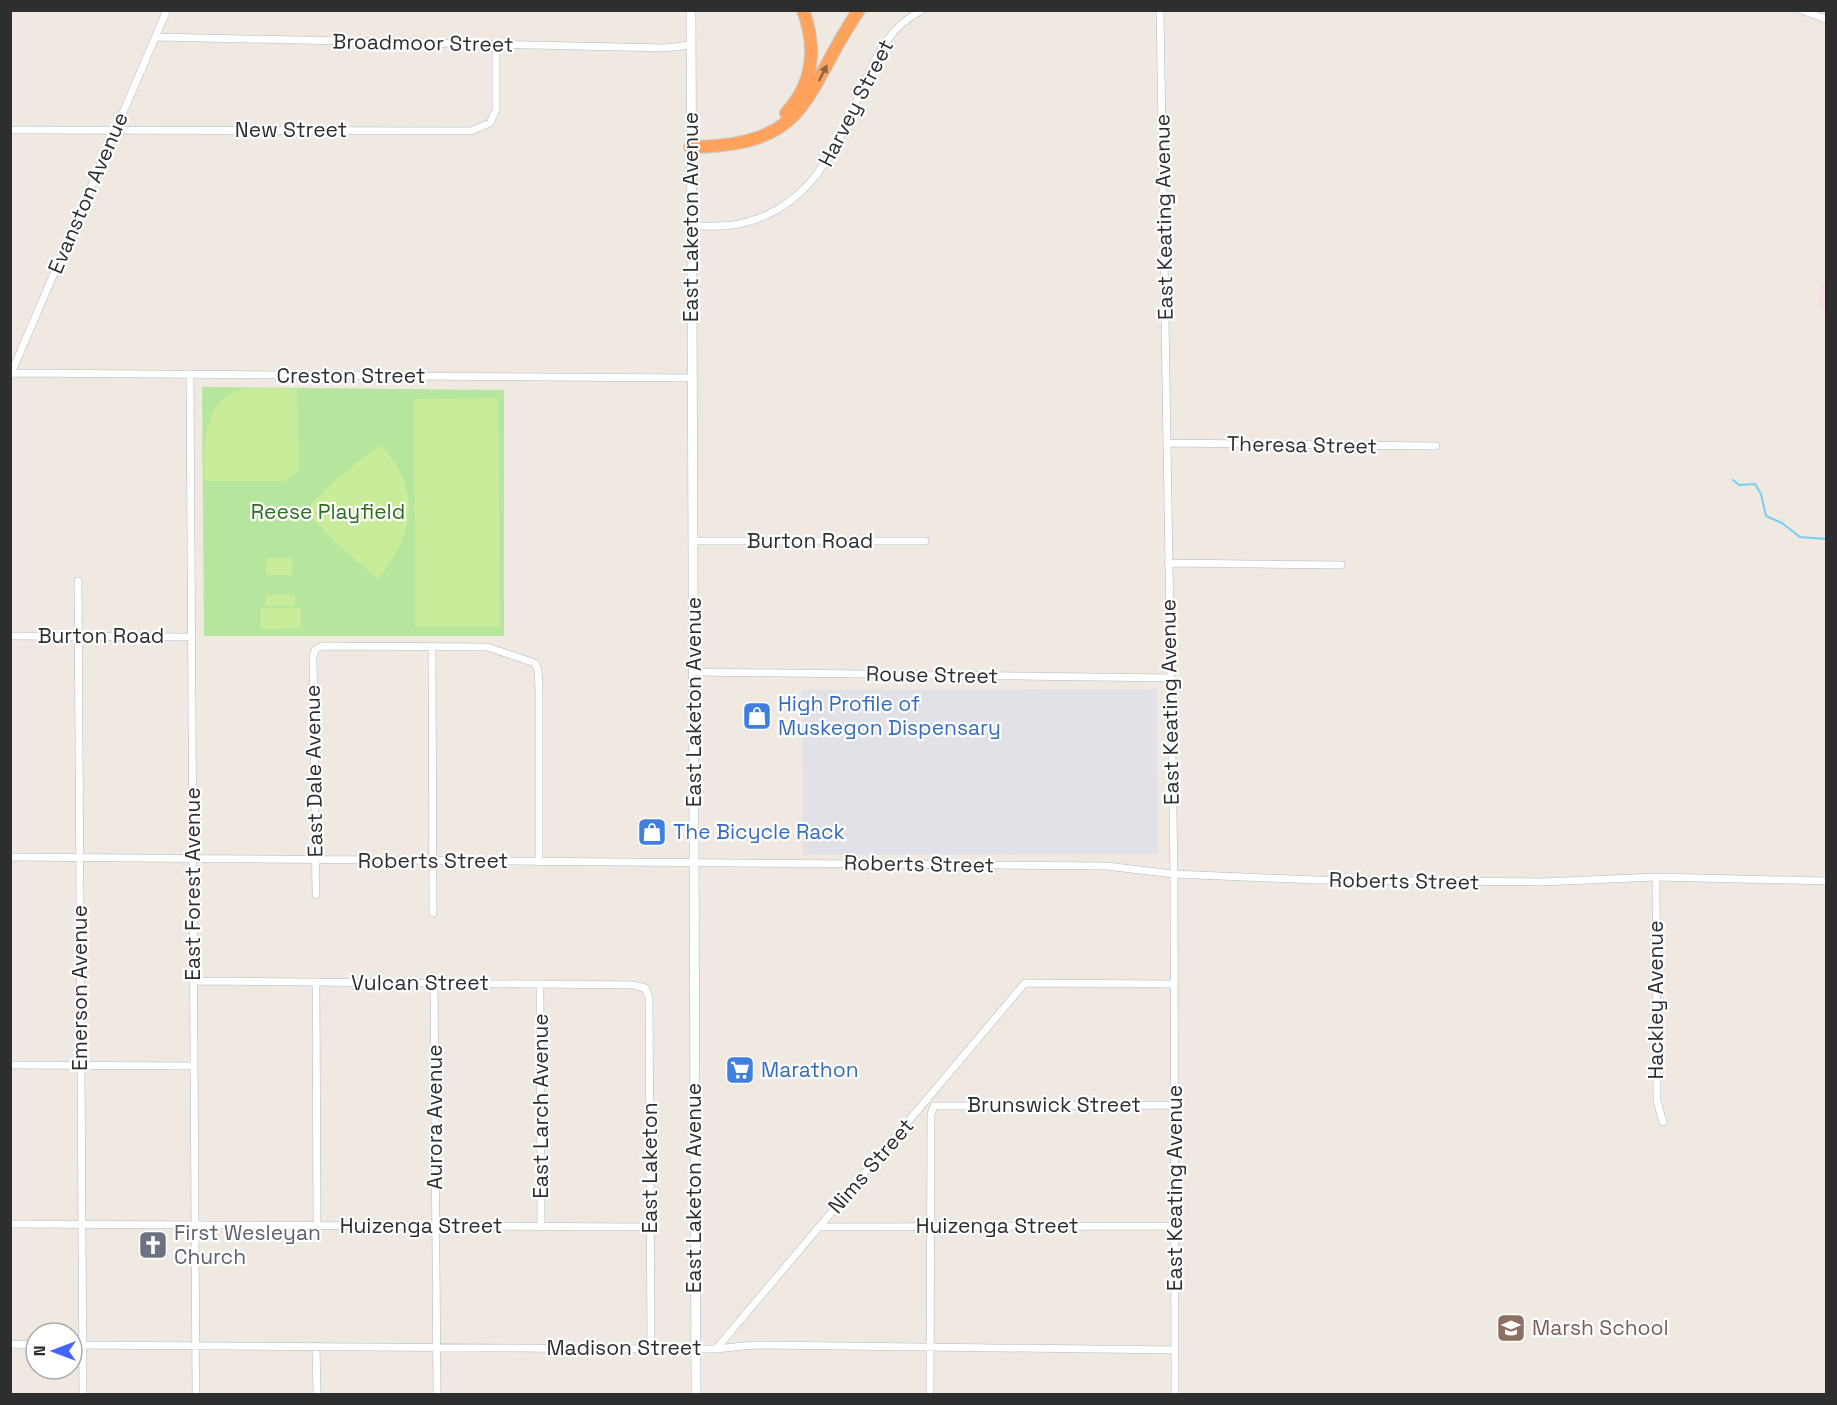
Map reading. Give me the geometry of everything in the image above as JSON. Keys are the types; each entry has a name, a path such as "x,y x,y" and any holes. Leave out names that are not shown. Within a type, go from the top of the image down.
{"highway":[{"path":"690,147 758,132 774,124 794,104 808,79 812,58 812,39 803,10"},
{"path":"690,147 726,147 744,143 775,130 792,118 807,101 860,10"}],"main road":[{"name":"East Laketon Avenue","path":"691,10 696,1395"}],"street":[{"name":"Evanston Avenue","path":"11,374 167,10"},
{"name":"Harvey Street","path":"692,226 748,222 782,207 807,188 835,150 884,42 902,23 922,10"},
{"name":"East Keating Avenue","path":"1160,10 1174,874 1175,1395"},
{"path":"1801,10 1827,19"},
{"name":"Broadmoor Street","path":"156,37 665,48 691,45"},
{"name":"New Street","path":"10,130 471,131 490,123 496,110 496,45"},
{"name":"Creston Street","path":"11,374 692,378"},
{"name":"East Forest Avenue","path":"190,374 196,1395"},
{"name":"Theresa Street","path":"1167,443 1436,446"},
{"name":"Burton Road","path":"694,541 925,541"},
{"path":"1168,563 1341,565"},
{"name":"Emerson Avenue","path":"78,581 83,1321"},
{"name":"Burton Road","path":"10,636 191,637"},
{"path":"433,913 432,647 487,647 532,660 538,670 539,862"},
{"name":"East Dale Avenue","path":"316,896 313,657 318,648 432,647"},
{"name":"Rouse Street","path":"694,672 1170,678"},
{"name":"Roberts Street","path":"10,857 1106,866 1174,874 1411,882 1542,882 1656,877 1827,881"},
{"name":"Hackley Avenue","path":"1656,877 1657,1101 1663,1122"},
{"name":"Vulcan Street","path":"193,981 638,985 645,988"},
{"path":"316,982 317,1225"},
{"name":"Aurora Avenue","path":"434,983 437,1395"},
{"name":"Nims Street","path":"716,1349 1025,983 1174,984"},
{"name":"East Larch Avenue","path":"540,984 542,1227"},
{"name":"East Laketon","path":"645,988 649,997 651,1349"},
{"path":"10,1065 194,1066"},
{"name":"Brunswick Street","path":"931,1226 931,1114 934,1106 1175,1105"},
{"name":"Huizenga Street","path":"10,1224 651,1227"},
{"path":"930,1395 931,1226"},
{"name":"Huizenga Street","path":"819,1227 1176,1226"},
{"name":"Madison Street","path":"84,1345 716,1349 753,1345 1175,1350"},
{"path":"316,1346 317,1395"}],"shaded area":[{"path":"1826,281 1826,318 1818,296 1819,285"},
{"path":"1157,689 1158,854 803,855 802,690"}],"green space":[{"name":"Reese Playfield","path":"202,387 504,390 504,636 204,636"},
{"path":"249,388 297,389 299,470 286,481 204,481 205,438 214,411 222,400 234,392"},
{"path":"498,398 500,627 415,627 414,399"},
{"path":"381,445 403,479 408,495 409,512 400,545 378,579 338,545 312,518 311,504 340,476"},
{"path":"266,558 292,558 292,575 266,575"},
{"path":"266,595 295,595 295,606 266,606"},
{"path":"261,608 301,608 301,628 261,629"}],"waterway":[{"path":"1733,480 1739,485 1755,484 1761,494 1766,516 1782,523 1800,537 1826,539"}],"place":[{"name":"High Profile of Muskegon Dispensary","path":"757,716"},
{"name":"The Bicycle Rack","path":"652,832"},
{"name":"Marathon","path":"740,1070"},
{"name":"First Wesleyan Church","path":"153,1245"},
{"name":"Marsh School","path":"1511,1328"}]}
